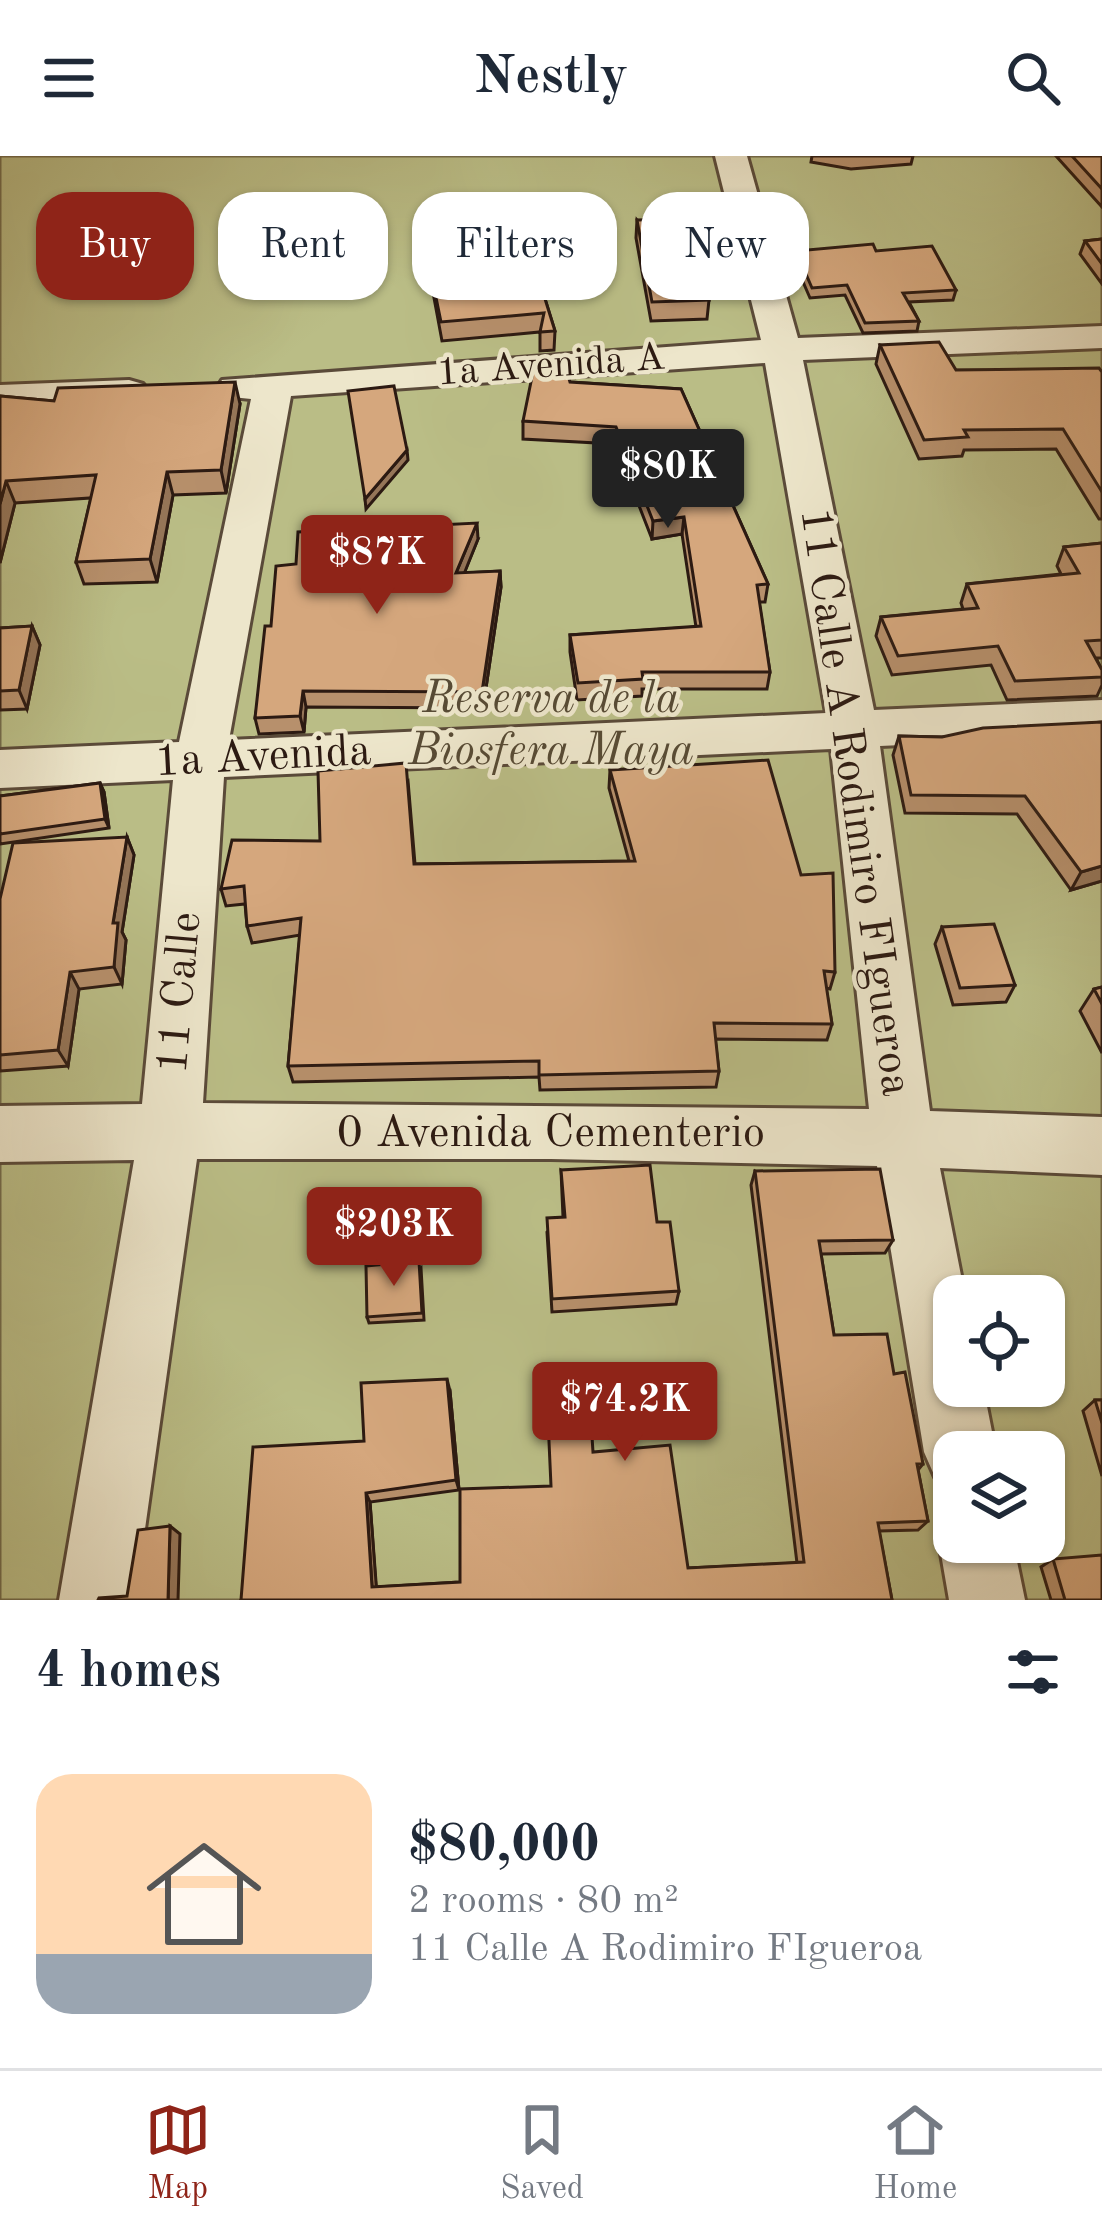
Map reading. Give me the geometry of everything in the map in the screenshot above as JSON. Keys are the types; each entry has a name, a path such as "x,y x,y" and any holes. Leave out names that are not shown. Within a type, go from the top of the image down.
{"street":[{"name":"11 Calle A Rodimiro FIgueroa","path":"731,156 782,350 853,727 903,1136 956,1431"},
{"name":"1a Avenida A","path":"205,389 782,350 1102,337"},
{"name":"11 Calle","path":"97,1600 170,1131 200,763 273,387"},
{"path":"0,398 159,391"},
{"name":"1a Avenida","path":"0,769 1102,718"},
{"name":"0 Avenida Cementerio","path":"0,1135 170,1131 903,1136 1102,1146"},
{"path":"980,1563 987,1600"}],"green space":[{"name":"Reserva de la Biosfera Maya","path":"0,156 1102,156 1102,1600 0,1600"}],"building":[{"path":"1072,156 1102,156 1102,189"},
{"path":"1102,239 1102,264 1085,241"},
{"path":"873,244 876,251 932,246 956,290 903,293 919,321 865,323 847,285 812,288 809,250"},
{"path":"437,300 545,300 555,331 540,332 544,313 441,322"},
{"path":"939,342 956,370 1099,368 1102,492 1063,429 964,430 968,437 924,440 880,345"},
{"path":"565,365 570,382 681,389 768,584 757,585 770,672 642,672 643,679 578,683 570,635 701,626 684,517 653,521 616,427 523,421 534,367"},
{"path":"235,382 221,470 167,472 150,559 76,562 96,475 6,481 0,504 0,396 54,401 58,388"},
{"path":"394,386 407,450 365,499 348,391"},
{"path":"477,523 456,573 500,571 482,692 303,691 300,716 255,718 276,566 296,564 298,532"},
{"path":"1102,543 1102,640 1086,641 1102,677 1015,681 998,646 898,656 881,617 978,608 967,584 1079,573 1064,547"},
{"path":"32,626 19,690 0,691 0,628"},
{"path":"1102,722 1102,866 1081,872 1025,796 911,795 899,736 942,737 983,728"},
{"path":"768,760 801,875 833,873 835,972 824,971 832,1024 714,1023 719,1071 539,1075 539,1061 288,1066 301,918 247,926 244,886 221,889 232,840 320,841 318,771 406,763 414,864 635,861 610,770"},
{"path":"100,783 105,819 0,834 0,796"},
{"path":"127,837 113,923 118,923 114,967 70,972 58,1050 0,1055 0,899 13,843"},
{"path":"994,924 1015,985 960,988 942,927"},
{"path":"650,1165 657,1222 670,1222 679,1291 552,1299 547,1218 565,1217 561,1170"},
{"path":"880,1169 893,1240 819,1241 834,1335 887,1334 894,1374 905,1372 923,1464 917,1464 928,1521 878,1523 892,1600 241,1600 253,1447 364,1441 361,1383 447,1379 456,1480 366,1493 372,1587 460,1582 460,1489 551,1486 546,1375 588,1374 593,1452 670,1445 688,1568 804,1562 755,1171"},
{"path":"419,1261 422,1313 367,1317 366,1266"},
{"path":"170,1526 168,1600 98,1600 127,1596 138,1530"},
{"path":"1102,1555 1102,1600 1065,1600 1054,1563 1065,1563 1065,1558"}]}
